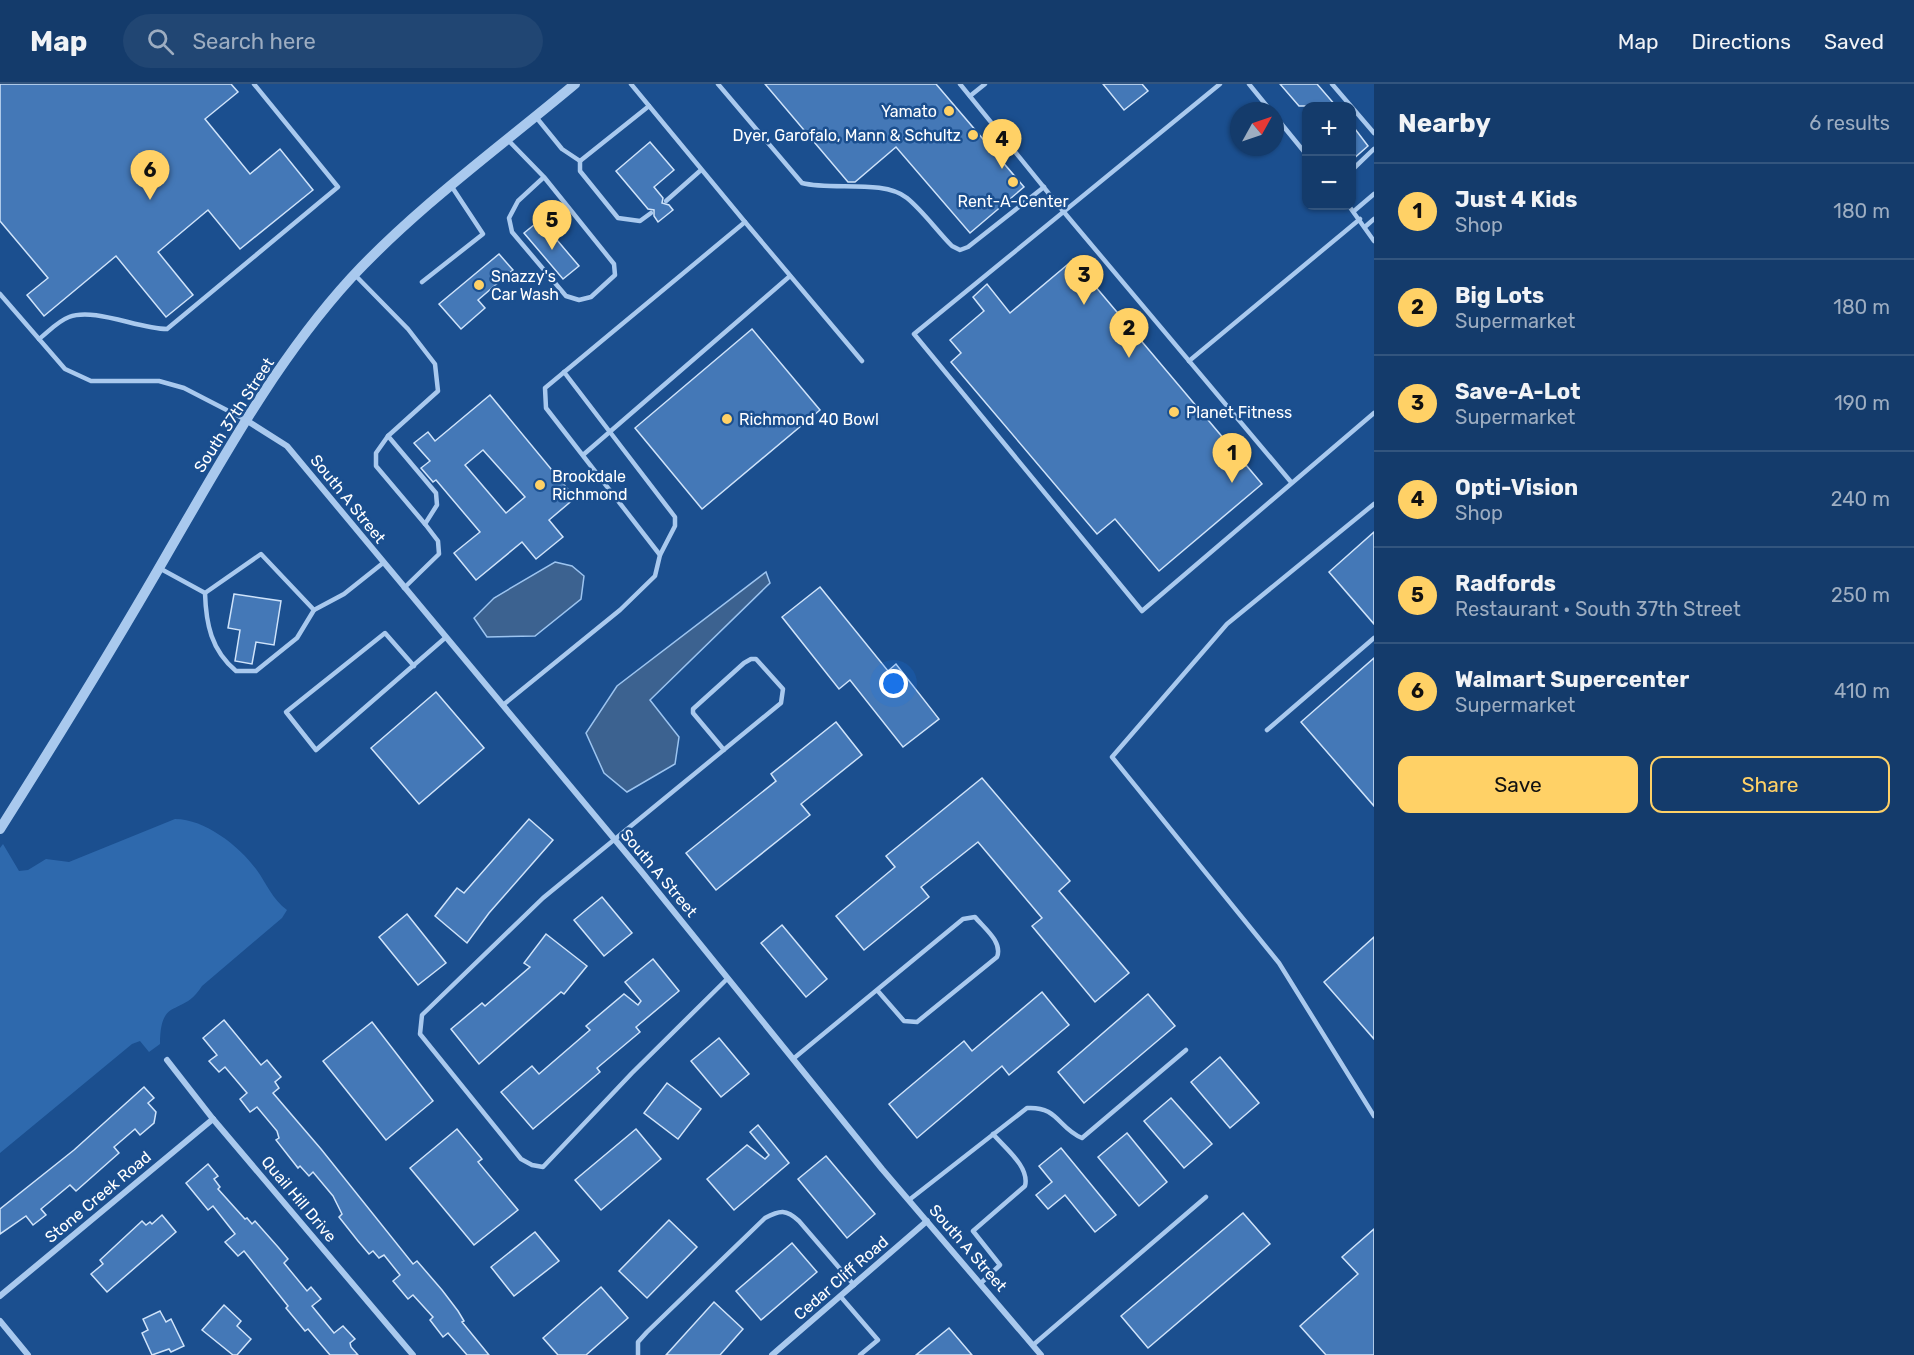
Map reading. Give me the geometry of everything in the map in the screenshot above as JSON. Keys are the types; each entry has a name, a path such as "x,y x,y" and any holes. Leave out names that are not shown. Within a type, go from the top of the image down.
{"street":[{"name":"South 37th Street","path":"0,829 98,672 246,420 301,340 355,274 452,187 574,84"},
{"name":"South A Street","path":"246,420 286,446 614,840 909,1200 1041,1355"},
{"name":"Quail Hill Drive","path":"167,1060 213,1119 413,1355"},
{"name":"Stone Creek Road","path":"0,1296 213,1119"},
{"name":"Cedar Cliff Road","path":"772,1355 927,1221"},
{"path":"0,1321 28,1355"}],"lane":[{"path":"39,339 70,316 86,314 151,329 166,329 338,187 254,84"},
{"path":"259,90 266,84"},
{"path":"631,84 862,361"},
{"path":"718,84 802,183 814,186 885,189 897,192 906,198 952,246 960,250 968,247 1044,187"},
{"path":"960,84 1063,211 1291,482"},
{"path":"970,96 985,84"},
{"path":"1220,84 914,334 1142,611 1374,412"},
{"path":"1249,84 1264,102"},
{"path":"1332,84 1374,132"},
{"path":"580,161 649,106"},
{"path":"536,117 562,149 580,161"},
{"path":"1284,127 1302,149"},
{"path":"508,140 544,177 614,264 615,275 591,297 579,300 566,296 512,232 509,218 518,201 544,177"},
{"path":"1356,166 1374,149"},
{"path":"580,161 580,171 618,218 640,221 651,213"},
{"path":"666,201 701,170"},
{"path":"422,282 483,234 452,187"},
{"path":"1374,194 1354,211 1374,241"},
{"path":"1189,361 1360,219"},
{"path":"1366,226 1374,219"},
{"path":"660,555 546,408 545,388 745,222"},
{"path":"355,274 408,329 435,364 438,391 388,436 376,453 375,466 438,541 439,554 404,588"},
{"path":"583,455 790,276"},
{"path":"0,294 65,369 91,381 159,381 184,388 246,420"},
{"path":"502,706 620,610 655,576 660,555 675,526 675,517 564,372"},
{"path":"388,436 436,493 438,505 425,524"},
{"path":"1374,504 1227,624 1112,757 1279,963 1374,1116"},
{"path":"205,593 261,554 314,610"},
{"path":"205,593 206,623 223,660 236,671 256,671 297,638 314,610 344,594 383,563"},
{"path":"159,568 205,593"},
{"path":"414,666 385,633 286,712 316,750 414,666 444,638"},
{"path":"1267,730 1374,638"},
{"path":"724,750 693,713 693,709 744,663 756,659 783,689 783,699 724,750 543,898 422,1015 420,1034 521,1159 543,1167 632,1073 728,978"},
{"path":"793,1059 963,919 975,917 997,942 1000,950 997,957 916,1022 904,1021 877,990"},
{"path":"909,1200 1027,1108 1039,1107 1052,1112 1072,1134 1082,1138 1186,1050"},
{"path":"980,1284 1000,1265 973,1231 1025,1186 1027,1178 1024,1169 993,1134"},
{"path":"1033,1345 1206,1197"},
{"path":"638,1355 638,1342 647,1332 765,1218 779,1211 790,1212 800,1221 854,1285"},
{"path":"841,1296 878,1340 861,1355"}],"shaded area":[{"path":"555,562 572,566 584,576 581,599 535,636 487,637 474,618 494,598"},
{"path":"766,572 770,583 650,700 679,737 675,764 627,792 604,773 586,733 617,686"},
{"path":"175,819 198,824 231,843 249,860 274,896 287,910 282,918 202,986 194,996 168,1013 161,1029 160,1044 149,1052 140,1041 132,1044 0,1153 0,848 3,844 19,871 28,870 46,859 69,862"}],"building":[{"path":"0,84 231,84 238,92 205,119 250,174 280,149 313,190 240,249 208,210 158,252 193,295 166,317 116,256 44,316 27,295 48,278 0,221"},
{"path":"765,84 936,84 1024,187 970,233 896,147 855,182 848,182"},
{"path":"1103,84 1142,84 1148,91 1124,110"},
{"path":"1280,84 1317,84 1333,102 1302,102 1302,106 1299,106"},
{"path":"1356,130 1368,146 1356,156"},
{"path":"650,142 674,170 654,187 663,198 662,203 669,205 673,210 658,222 654,216 654,210 648,209 616,171"},
{"path":"540,220 579,266 563,279 524,233"},
{"name":"Snazzy's Car Wash","path":"499,254 513,270 478,300 485,308 461,329 439,304"},
{"path":"1073,260 1262,484 1159,571 1115,519 1097,534 951,362 961,353 950,340 984,311 973,297 987,284 1010,313"},
{"name":"Richmond 40 Bowl","path":"752,329 820,410 702,509 635,428"},
{"name":"Brookdale Richmond","path":"490,395 575,498 549,520 563,537 536,559 522,542 476,580 454,553 480,532 436,480 433,482 421,468 430,461 414,443 428,432 435,441","holes":["483,450 525,497 506,513 465,465"]},
{"path":"1374,532 1374,624 1329,572"},
{"path":"820,587 888,671 896,664 939,719 903,747 850,680 839,689 782,617"},
{"path":"234,594 281,601 274,645 256,642 252,664 235,661 240,630 228,628"},
{"path":"1374,658 1374,806 1301,722"},
{"path":"436,692 484,748 419,804 371,748"},
{"path":"836,722 862,755 801,804 810,815 716,890 686,853 776,781 771,774"},
{"path":"982,778 1070,881 1059,891 1129,973 1095,1002 1032,926 1042,918 978,842 921,887 929,897 864,950 836,916 895,867 886,856"},
{"path":"529,819 553,840 489,913 467,943 435,916 457,888 464,893"},
{"path":"602,897 632,933 604,956 574,920"},
{"path":"407,914 446,963 418,985 379,937"},
{"path":"782,925 827,979 806,997 761,943"},
{"path":"546,934 587,966 564,994 561,992 479,1064 451,1029 482,1003 485,1006 530,967 524,963"},
{"path":"1374,937 1374,1039 1324,982"},
{"path":"653,959 679,991 636,1027 640,1032 597,1068 600,1072 533,1129 501,1092 532,1066 539,1074 590,1030 586,1026 624,994 638,1005 641,1001 625,982"},
{"path":"1042,992 1069,1025 1009,1075 1002,1066 917,1138 889,1104 964,1041 972,1051"},
{"path":"1148,994 1175,1026 1084,1103 1058,1072"},
{"path":"224,1020 261,1065 267,1060 281,1077 275,1082 279,1088 273,1093 413,1264 417,1261 442,1290 458,1311 464,1321 462,1322 489,1355 467,1355 448,1333 443,1337 430,1320 433,1317 413,1295 408,1299 393,1281 400,1275 384,1255 379,1258 373,1251 369,1254 339,1217 342,1214 333,1196 313,1172 309,1176 300,1166 298,1168 276,1140 279,1138 277,1131 257,1107 250,1112 240,1099 247,1093 225,1067 219,1072 209,1061 217,1055 203,1038"},
{"path":"372,1022 433,1101 386,1140 323,1061"},
{"path":"719,1038 749,1074 721,1097 691,1061"},
{"path":"1220,1057 1259,1103 1230,1128 1191,1082"},
{"path":"667,1083 701,1109 678,1139 644,1113"},
{"path":"144,1087 154,1098 148,1103 156,1112 154,1123 140,1135 135,1129 114,1147 119,1153 76,1191 70,1185 41,1209 46,1215 33,1225 26,1216 0,1234 0,1209 74,1150"},
{"path":"1171,1098 1212,1144 1184,1168 1144,1121"},
{"path":"758,1125 789,1163 734,1210 707,1179 747,1145 765,1159 769,1155 750,1132"},
{"path":"457,1129 482,1159 478,1162 518,1210 474,1245 410,1168"},
{"path":"636,1129 661,1159 601,1210 575,1180"},
{"path":"1127,1133 1167,1182 1139,1206 1098,1157"},
{"path":"1061,1148 1116,1215 1095,1232 1065,1195 1048,1209 1036,1195 1052,1182 1039,1166"},
{"path":"826,1156 875,1214 847,1238 798,1179"},
{"path":"208,1164 218,1176 214,1179 220,1187 218,1189 245,1219 247,1218 252,1224 255,1221 278,1247 288,1259 284,1263 307,1291 311,1287 321,1299 312,1306 334,1333 343,1326 355,1339 350,1343 358,1355 330,1355 308,1329 305,1331 244,1251 238,1256 225,1242 235,1234 213,1206 208,1210 186,1183"},
{"path":"1243,1213 1270,1244 1148,1348 1121,1316"},
{"path":"162,1215 176,1232 107,1292 91,1274 103,1264 100,1260 142,1221 146,1225 150,1222 152,1224"},
{"path":"669,1220 697,1247 647,1298 619,1271"},
{"path":"1374,1229 1374,1355 1326,1355 1300,1326 1358,1274 1342,1257"},
{"path":"535,1232 559,1261 514,1296 491,1267"},
{"path":"792,1243 817,1272 761,1320 736,1291"},
{"path":"601,1287 628,1318 586,1355 558,1355 543,1338"},
{"path":"714,1302 743,1329 720,1355 666,1355"},
{"path":"224,1305 241,1321 237,1326 251,1339 237,1355 233,1355 202,1330"},
{"path":"160,1311 166,1322 171,1319 184,1346 171,1352 169,1349 152,1355 142,1333 148,1330 143,1319"},
{"path":"949,1328 972,1355 916,1355"}],"place":[{"name":"Yamato","path":"949,111"},
{"name":"Dyer, Garofalo, Mann & Schultz","path":"973,135"},
{"name":"Opti-Vision","path":"1002,169"},
{"name":"Rent-A-Center","path":"1013,182"},
{"name":"Walmart Supercenter","path":"150,200"},
{"name":"Radfords","path":"552,250"},
{"name":"Snazzy's Car Wash","path":"479,285"},
{"name":"Save-A-Lot","path":"1084,305"},
{"name":"Big Lots","path":"1129,358"},
{"name":"Planet Fitness","path":"1174,412"},
{"name":"Richmond 40 Bowl","path":"727,419"},
{"name":"Just 4 Kids","path":"1232,483"},
{"name":"Brookdale Richmond","path":"540,485"}]}
